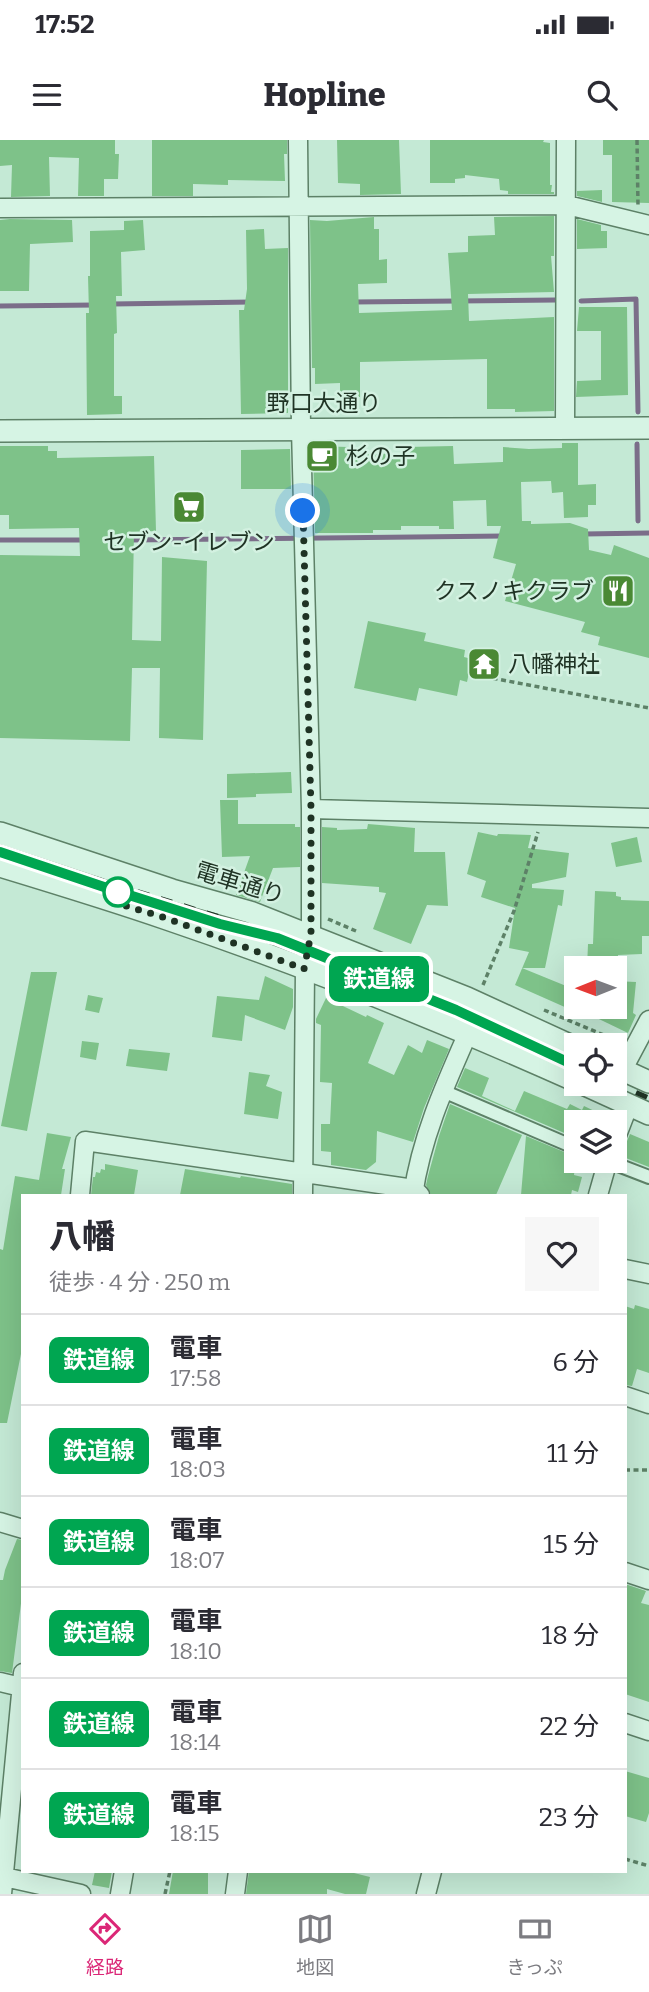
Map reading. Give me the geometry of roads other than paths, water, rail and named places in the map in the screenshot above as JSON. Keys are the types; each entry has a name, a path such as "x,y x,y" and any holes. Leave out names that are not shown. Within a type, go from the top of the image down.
{"street":[{"path":"298,140 301,429 311,809 311,934 304,969 303,1194"},
{"path":"565,428 566,140"},
{"path":"0,208 567,205 644,224"},
{"name":"野口大通り","path":"0,431 649,428"},
{"path":"311,809 649,818"},
{"name":"電車通り","path":"0,833 311,934 467,998 564,1042"},
{"path":"0,866 166,918 304,969 468,1033 564,1076"},
{"path":"627,1053 649,1020"},
{"path":"80,1194 85,1141 304,1173 416,1193 420,1157 443,1091 468,1033"},
{"path":"627,1071 649,1082"},
{"path":"443,1091 564,1143"},
{"path":"611,1096 649,1114"},
{"path":"627,1110 629,1104"},
{"path":"627,1169 649,1177"},
{"path":"598,1194 604,1173"},
{"path":"627,1269 649,1274"},
{"path":"627,1397 649,1404"},
{"path":"0,1522 21,1529"},
{"path":"627,1573 649,1580"},
{"path":"0,1682 21,1682"},
{"path":"21,1692 2,1882 81,1894"},
{"path":"627,1724 649,1731"},
{"path":"120,1894 124,1873"},
{"path":"236,1894 238,1873"},
{"path":"426,1894 431,1873"}],"waterway":[{"path":"581,301 636,299 638,412"},
{"path":"353,302 556,300"},
{"path":"112,304 252,302"},
{"path":"0,306 95,305"},
{"path":"637,444 638,521"},
{"path":"584,534 649,533"},
{"path":"129,540 504,536"},
{"path":"0,540 84,540"}],"railway":[{"path":"0,849 223,918 277,938 456,1010 564,1060"},
{"path":"627,1089 649,1098"}],"train":[{"name":"鉄道線","path":"0,852 220,924 277,938 456,1010 564,1061"}],"place":[{"name":"杉の子","path":"322,456"},
{"name":"セブン-イレブン","path":"189,507"},
{"name":"クスノキクラブ","path":"618,591"},
{"name":"八幡神社","path":"484,664"}]}
